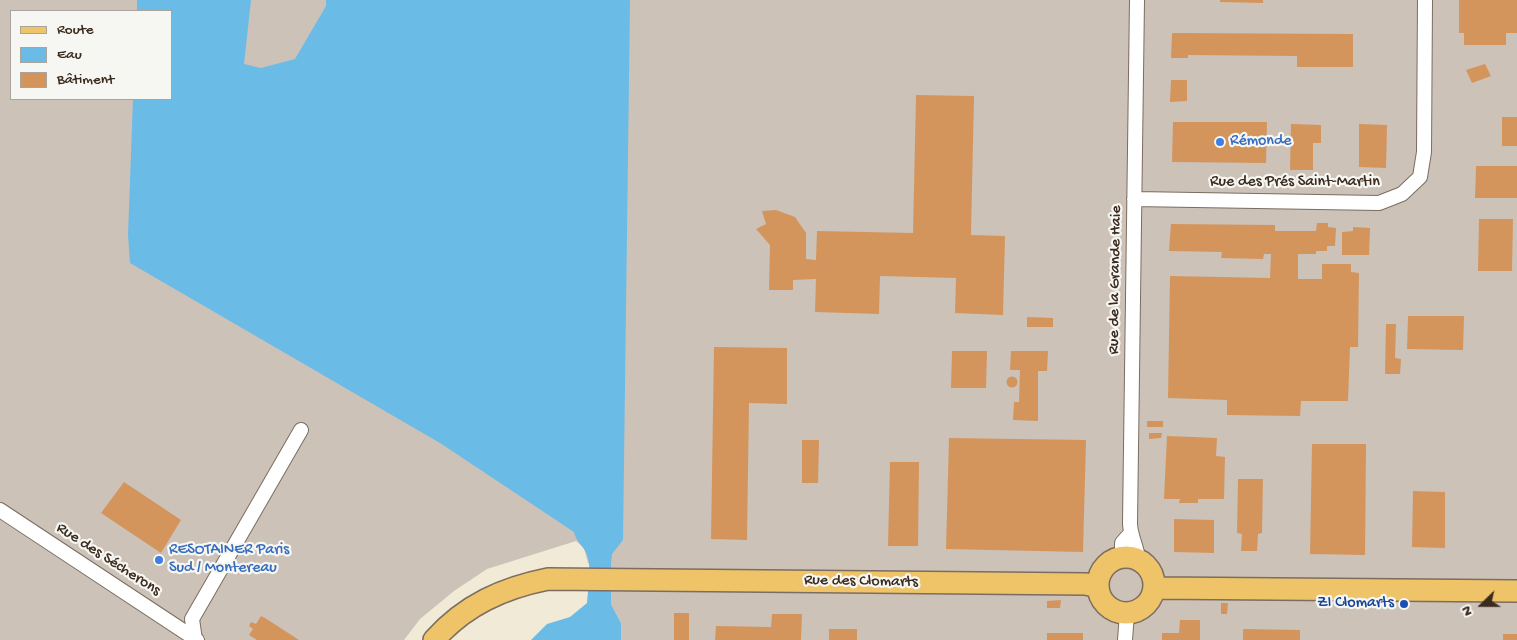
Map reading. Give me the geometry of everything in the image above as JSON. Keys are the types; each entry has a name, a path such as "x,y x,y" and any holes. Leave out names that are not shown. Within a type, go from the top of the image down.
{"main road":[{"path":"1130,558 1151,571 1154,588 1153,596 1142,608 1126,613 1110,608 1100,595 1098,587 1102,570 1114,559 1130,558"},
{"name":"Rue des Clomarts","path":"434,640 466,610 493,595 539,580 624,578 1086,584 1098,587"},
{"path":"1154,588 1517,591"}],"street":[{"name":"Rue de la Grande Haie","path":"1130,558 1136,544 1130,534 1137,0"},
{"name":"Rue des Prés Saint-Martin","path":"1134,199 1379,203 1402,194 1420,177 1424,152 1425,0"},
{"path":"196,640 192,619 301,430"},
{"name":"Rue des Sécherons","path":"0,510 196,640"},
{"path":"1125,640 1126,613"}],"shaded area":[{"path":"0,0 1517,0 1517,640 621,640 621,623 611,604 611,563 588,563 584,548 576,541 487,569 454,591 420,619 404,640 0,640"}],"water":[{"path":"137,0 251,0 244,64 261,68 295,59 326,6 326,0 630,0 623,540 612,554 611,563 611,604 621,623 621,640 531,640 547,624 570,617 587,603 589,566 586,552 576,539 574,532 440,443 130,263 128,235 133,100 172,100 172,10 137,10"}],"building":[{"path":"1220,0 1263,0 1263,3 1220,2"},
{"path":"1459,0 1517,0 1517,33 1506,33 1506,45 1464,45 1464,33 1459,33"},
{"path":"1172,33 1353,34 1353,67 1297,67 1297,56 1188,55 1188,58 1171,58"},
{"path":"1485,64 1491,76 1472,83 1466,70"},
{"path":"1171,80 1187,80 1187,101 1170,102"},
{"path":"916,95 974,96 971,235 1005,236 1003,315 955,313 956,278 880,276 879,314 815,312 816,279 793,280 793,290 769,290 770,245 756,229 766,224 762,211 776,210 795,217 806,233 806,259 816,260 817,231 913,233"},
{"path":"1502,117 1517,117 1517,146 1502,146"},
{"name":"Rémonde","path":"1173,122 1267,122 1266,163 1172,162"},
{"path":"1291,124 1321,125 1321,143 1313,143 1313,170 1290,170"},
{"path":"1359,124 1387,125 1386,168 1359,167"},
{"path":"1476,166 1517,166 1517,198 1475,198"},
{"path":"1479,219 1513,219 1512,271 1478,271"},
{"path":"1317,223 1328,223 1328,227 1336,228 1335,246 1327,246 1327,251 1316,251 1316,254 1298,254 1298,279 1322,279 1322,264 1351,264 1351,272 1359,273 1358,347 1350,347 1348,401 1301,401 1300,416 1227,415 1227,400 1168,398 1170,276 1270,278 1271,254 1264,254 1263,259 1221,258 1222,252 1169,251 1171,224 1275,225 1275,231 1316,231"},
{"path":"1353,227 1370,228 1369,255 1342,255 1342,232 1353,231"},
{"path":"1408,316 1464,316 1463,350 1407,349"},
{"path":"1027,317 1053,318 1053,327 1027,327"},
{"path":"1386,324 1396,324 1395,358 1401,359 1400,374 1385,374"},
{"path":"714,347 787,348 787,404 749,403 747,540 711,539"},
{"path":"952,351 987,351 986,388 951,388"},
{"path":"1011,351 1048,351 1047,371 1038,371 1038,421 1013,420 1014,402 1019,402 1020,370 1010,370"},
{"path":"1012,376 1018,382 1012,388 1006,382"},
{"path":"1147,421 1163,421 1163,427 1147,427"},
{"path":"1149,433 1162,433 1161,438 1149,439"},
{"path":"1167,436 1217,438 1216,456 1225,457 1224,499 1198,499 1198,503 1179,503 1180,499 1164,499"},
{"path":"949,438 1086,440 1083,552 946,549"},
{"path":"802,440 819,440 818,483 802,483"},
{"path":"1312,444 1366,444 1365,555 1310,554"},
{"path":"890,462 919,462 918,546 888,546"},
{"path":"1238,479 1263,479 1262,533 1258,534 1257,551 1241,551 1242,534 1237,533"},
{"path":"124,482 181,520 161,553 101,513"},
{"path":"1413,491 1445,492 1445,548 1412,547"},
{"path":"1174,519 1214,520 1214,553 1174,552"},
{"path":"1061,600 1060,608 1047,608 1047,601"},
{"path":"1221,603 1228,603 1227,614 1221,614"},
{"path":"674,613 689,613 689,640 674,640"},
{"path":"772,614 802,614 801,640 715,640 716,626 771,627"},
{"path":"261,616 299,640 257,640 249,635 253,629 249,626 251,622 256,624"},
{"path":"1180,620 1200,620 1200,640 1162,640 1162,633 1179,633"},
{"path":"829,629 857,629 857,640 829,640"},
{"path":"1243,629 1300,630 1300,640 1243,640"},
{"path":"1047,633 1083,633 1083,640 1047,640"},
{"path":"1503,634 1517,634 1517,640 1503,640"}],"place":[{"name":"Rémonde","path":"1220,142"},
{"name":"RESOTAINER Paris Sud / Montereau","path":"159,560"},
{"name":"ZI Clomarts","path":"1404,604"}]}
